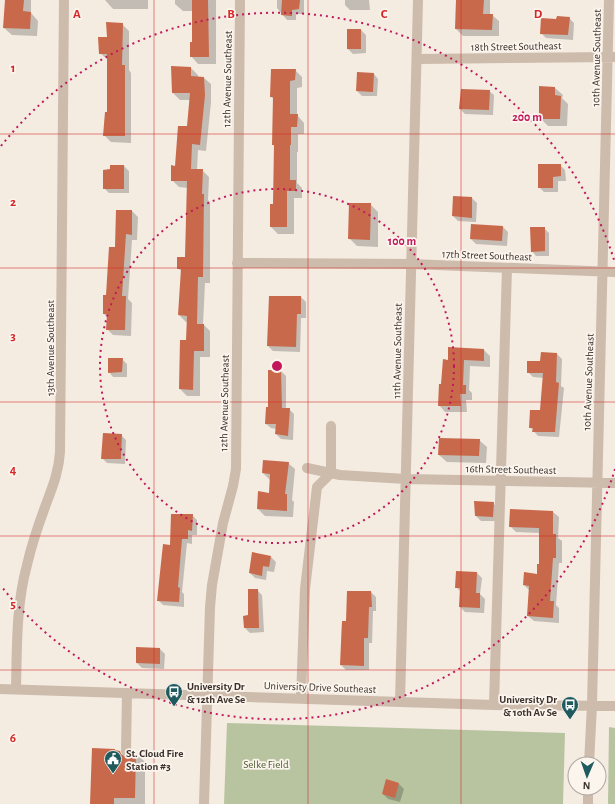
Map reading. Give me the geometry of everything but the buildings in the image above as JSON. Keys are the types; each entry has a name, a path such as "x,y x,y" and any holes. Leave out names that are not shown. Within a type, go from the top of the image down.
{"street":[{"name":"13th Avenue Southeast","path":"16,689 19,611 23,578 48,498 55,481 59,466 60,452 64,0"},
{"name":"12th Avenue Southeast","path":"204,804 212,585 223,523 236,469 240,0"},
{"name":"11th Avenue Southeast","path":"400,702 418,0"},
{"name":"10th Avenue Southeast","path":"590,756 603,272 611,57 609,0"},
{"name":"18th Street Southeast","path":"417,59 611,57"},
{"name":"17th Street Southeast","path":"237,262 411,264 615,272"},
{"path":"494,705 508,268"},
{"path":"301,698 305,589 317,487 331,473 331,426"},
{"name":"16th Street Southeast","path":"307,468 340,475 406,479 615,483"},
{"name":"University Drive Southeast","path":"0,689 494,705 615,706"},
{"path":"126,751 127,693"}],"green space":[{"name":"Selke Field","path":"227,723 565,733 563,804 224,804"},
{"path":"609,727 615,728 615,804 608,804"}],"place":[{"name":"University Dr & 12th Ave Se","path":"174,707"},
{"name":"University Dr & 10th Av Se","path":"570,720"},
{"name":"St. Cloud Fire Station #3","path":"113,774"}]}
